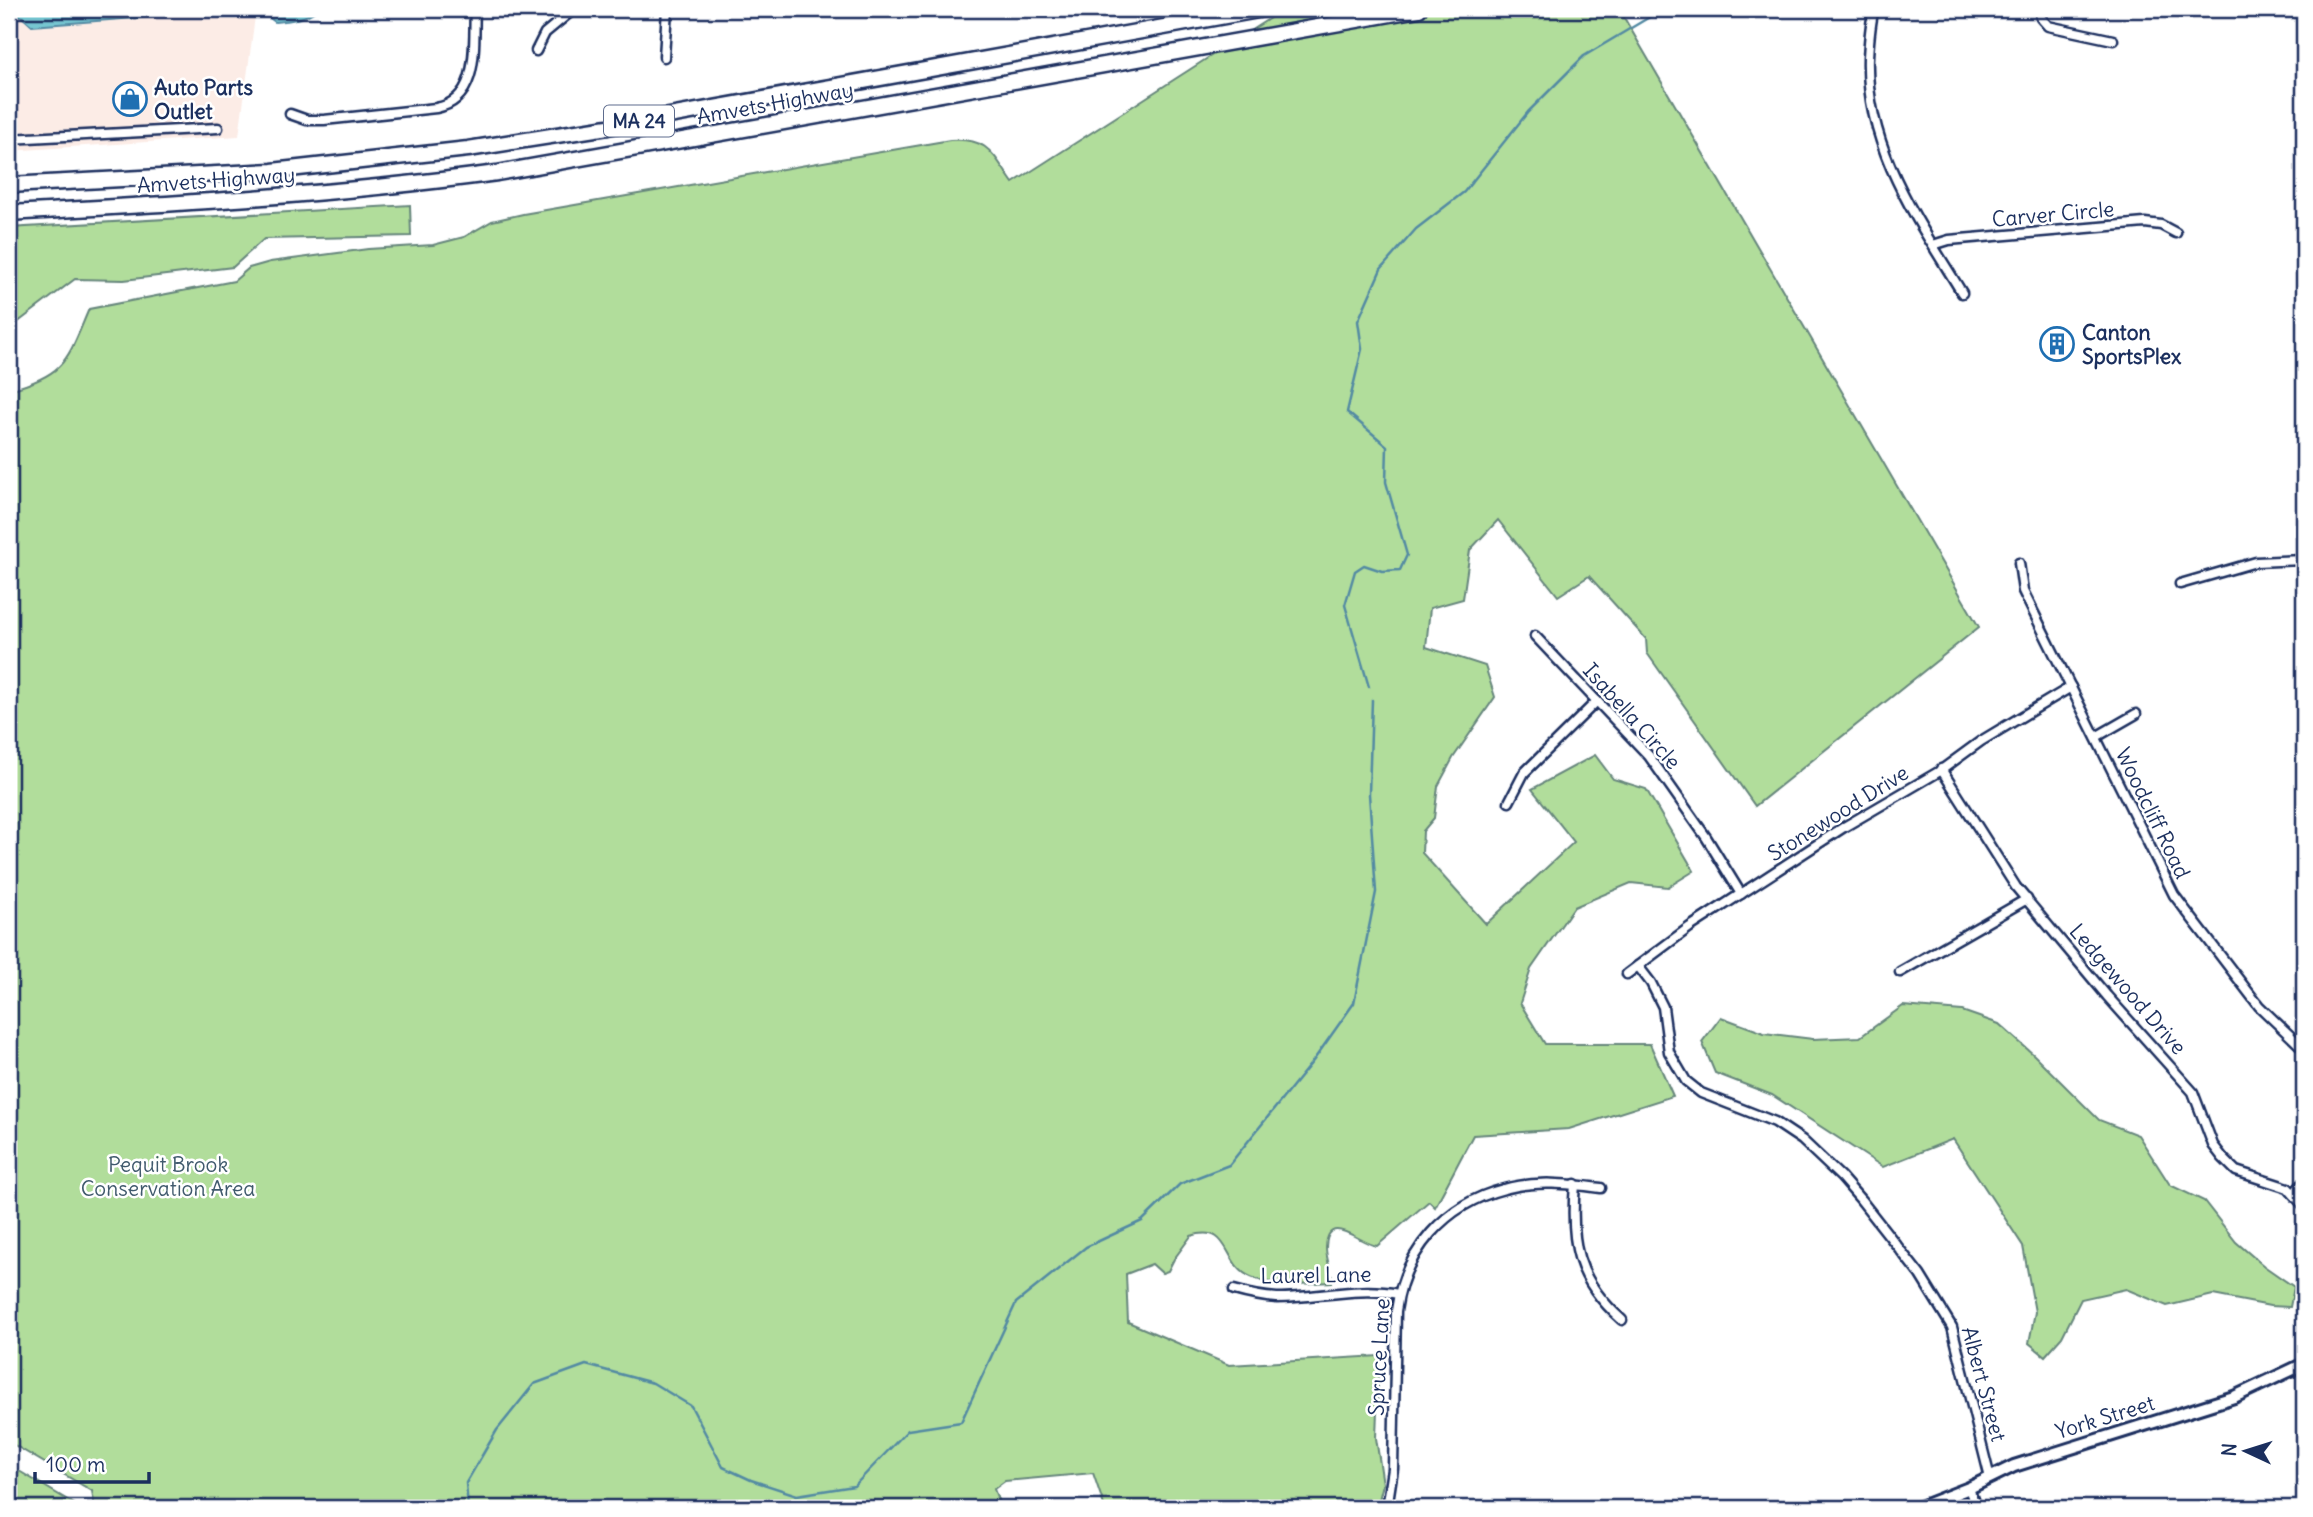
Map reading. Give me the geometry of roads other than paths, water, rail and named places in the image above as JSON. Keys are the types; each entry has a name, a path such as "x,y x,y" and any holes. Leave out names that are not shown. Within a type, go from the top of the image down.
{"highway":[{"name":"Amvets Highway","path":"9,186 272,171 478,148 1264,9"},
{"name":"Amvets Highway","path":"9,213 273,198 497,173 1419,9"}],"street":[{"path":"290,114 307,120 324,120 451,104 463,94 469,80 475,9"},
{"path":"536,51 545,33 574,9"},
{"path":"664,57 667,9"},
{"path":"1874,9 1868,64 1876,128 1893,175 1962,293"},
{"path":"2039,9 2041,18 2048,26 2113,40"},
{"path":"9,139 218,128"},
{"name":"Carver Circle","path":"1933,245 1953,240 2145,223 2161,225 2176,233"},
{"path":"2180,584 2256,562 2304,560"},
{"name":"Woodcliff Road","path":"2019,563 2023,590 2165,878 2184,911 2259,1006 2304,1049"},
{"name":"Isabella Circle","path":"1535,636 1649,756 1741,894"},
{"name":"Stonewood Drive","path":"1627,974 1690,927 1844,827 2071,687"},
{"path":"1509,802 1524,773 1597,701"},
{"path":"2096,737 2136,714"},
{"name":"Ledgewood Drive","path":"1941,769 2016,887 2107,996 2193,1092 2213,1145 2223,1158 2236,1171 2270,1181 2294,1193 2304,1206"},
{"path":"1900,972 2027,899"},
{"name":"Albert Street","path":"1638,966 1651,983 1663,1007 1669,1052 1686,1081 1701,1093 1775,1122 1802,1140 1841,1177 1920,1275 1952,1327 1990,1478"},
{"path":"2294,1193 2304,1182"},
{"name":"Spruce Lane","path":"1387,1508 1392,1469 1398,1294 1407,1266 1419,1245 1456,1211 1476,1199 1504,1188 1556,1183 1601,1188"},
{"path":"1576,1184 1573,1226 1577,1254 1594,1291 1622,1320"},
{"name":"Laurel Lane","path":"1234,1290 1280,1298 1379,1292 1398,1294"},
{"name":"York Street","path":"1918,1508 1969,1488 2014,1466 2234,1397 2304,1364"},
{"path":"1969,1488 1976,1508"}],"water":[{"path":"173,9 148,17 32,26 13,13 14,10"},
{"path":"258,9 318,9 297,19 275,22"}],"waterway":[{"path":"1369,687 1345,605 1355,571 1364,565 1382,571 1400,570 1407,555 1386,482 1387,446 1347,412 1362,349 1358,321 1381,269 1416,229 1464,192 1528,112 1584,56 1663,9"},
{"path":"468,1508 466,1483 497,1430 534,1384 586,1365 653,1383 691,1406 723,1467 751,1480 797,1495 854,1486 908,1430 961,1422 1016,1303 1086,1247 1142,1221 1180,1184 1229,1165 1313,1061 1354,1003 1376,892 1369,794 1372,700"}],"place":[{"name":"Auto Parts Outlet","path":"130,99"},
{"name":"Canton SportsPlex","path":"2057,344"}],"park label":[{"name":"Pequit Brook Conservation Area","path":"168,1176"}]}
